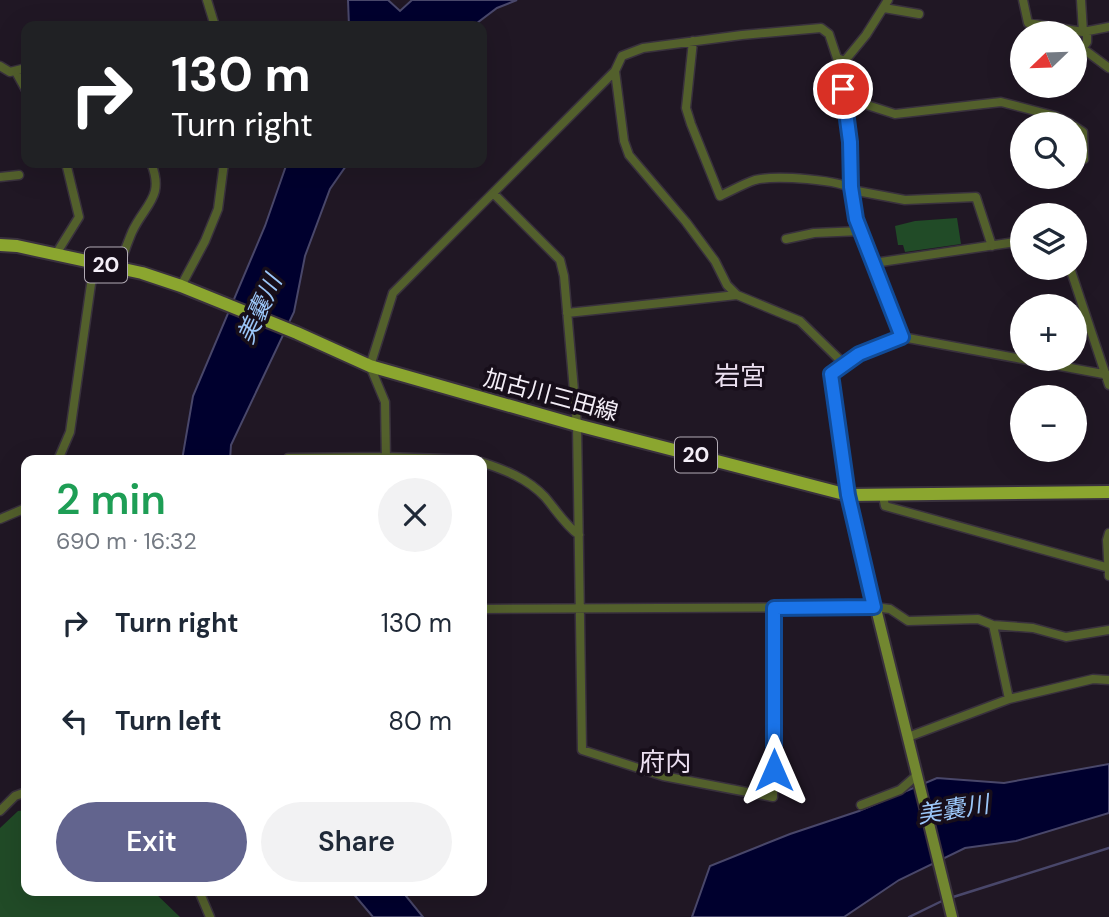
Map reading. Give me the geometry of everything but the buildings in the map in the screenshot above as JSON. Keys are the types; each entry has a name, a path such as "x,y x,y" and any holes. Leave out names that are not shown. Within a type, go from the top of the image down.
{"main road":[{"name":"加古川三田線","path":"0,245 17,246 118,268 181,286 298,333 370,366 576,425 848,495 1109,492"}],"street":[{"path":"207,0 213,21"},
{"path":"1023,0 1028,21"},
{"path":"1084,1 1085,21"},
{"path":"902,337 856,219 841,71 844,61 866,35 886,4 919,14"},
{"path":"1087,32 1109,27"},
{"path":"386,455 385,402 370,366 393,293 615,71 622,56 643,48 821,28 829,34 837,58 844,61"},
{"path":"693,41 686,108 720,196 756,180 783,178 851,187 857,191 905,200 976,197 992,246"},
{"path":"1087,55 1109,68"},
{"path":"0,66 10,72 21,70"},
{"path":"615,71 624,141 629,155 686,222 715,261 727,285 737,295 800,321 844,363"},
{"path":"16,72 21,81"},
{"path":"845,106 864,104 895,114 1001,102 1040,112"},
{"path":"56,254 79,217 67,168"},
{"path":"118,268 133,230 149,207 156,189 153,168"},
{"path":"181,286 205,241 218,209 223,168"},
{"path":"0,177 19,175"},
{"path":"493,193 560,260 564,276 576,425 582,750 663,776 774,797 774,608"},
{"path":"786,239 814,233 861,231"},
{"path":"874,263 1010,243"},
{"path":"62,455 70,432 94,263"},
{"path":"1074,280 1108,375 1109,386"},
{"path":"568,313 737,295"},
{"path":"952,917 848,495 831,374 859,354 902,337 1108,375"},
{"path":"487,464 517,475 543,495 579,535"},
{"path":"883,496 885,506 1109,570 1109,533"},
{"path":"0,519 21,510"},
{"path":"487,609 874,607 890,609 908,621 978,619 993,625 1033,628 1066,637 1109,630"},
{"path":"993,625 1009,699"},
{"path":"908,737 1009,699 1093,679 1109,680"},
{"path":"862,805 901,790 916,776"},
{"path":"0,811 15,796 21,794"},
{"path":"201,896 210,917"}],"green space":[{"path":"957,218 961,244 905,252 903,245 898,245 895,226 915,221"},
{"path":"21,811 21,896 158,896 180,917 0,917 0,828"}],"water":[{"path":"348,0 388,0 400,11 412,0 517,0 497,8 480,21 349,21"},
{"name":"美嚢川","path":"285,168 345,168 330,189 305,256 294,312 231,445 230,455 183,455 193,396 265,226"},
{"name":"美嚢川","path":"1109,764 1109,813 1016,841 965,848 899,880 844,917 692,917 710,866 790,834 859,811 937,778 1004,783"},
{"path":"355,896 406,896 423,917 373,917"}],"waterway":[{"path":"950,898 1109,848"},
{"path":"909,917 944,900"}],"district":[{"name":"岩宮","path":"740,376"},
{"name":"府内","path":"665,762"}],"route":[{"path":"774,770 774,608 874,607 848,495 831,374 859,354 902,337 856,219 843,89"}]}
